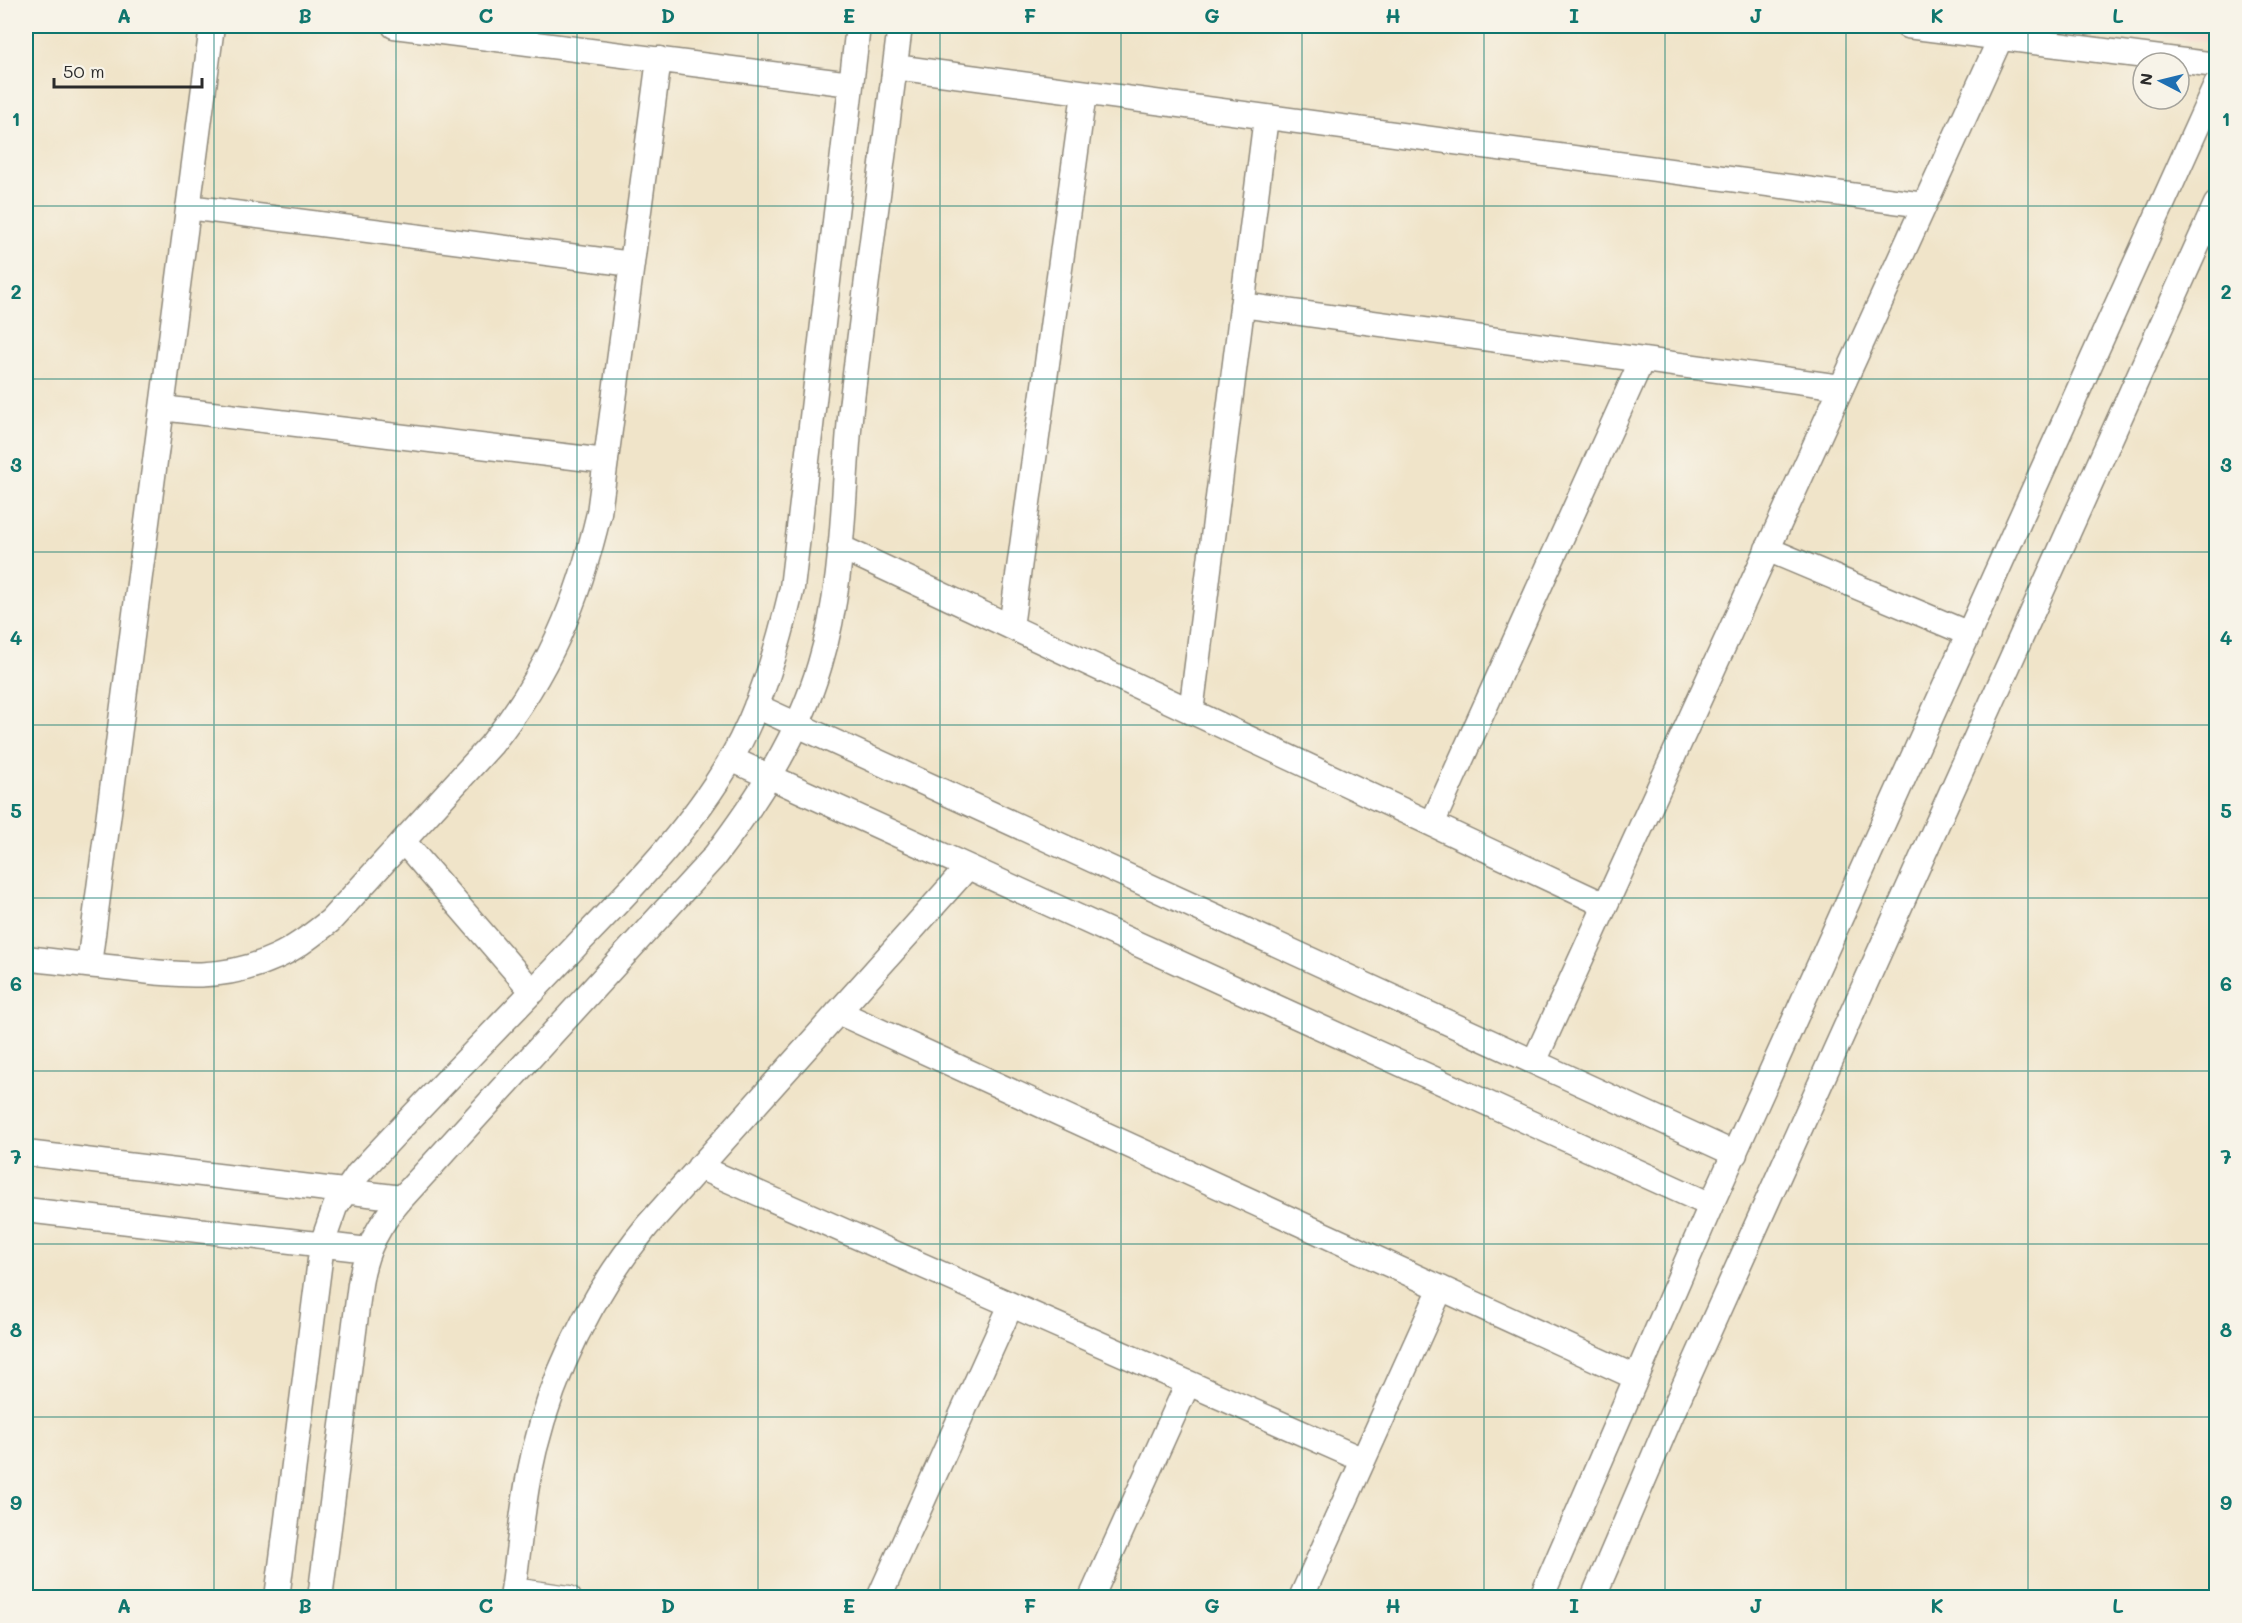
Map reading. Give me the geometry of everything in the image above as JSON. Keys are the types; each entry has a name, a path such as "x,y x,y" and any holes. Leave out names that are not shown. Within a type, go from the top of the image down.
{"street":[{"path":"89,965 212,26"},
{"path":"394,26 851,84"},
{"path":"277,1598 322,1245 335,1207 345,1191 375,1155 635,885 687,825 731,759 756,706 778,646 792,588 858,26"},
{"path":"320,1598 360,1284 368,1250 376,1231 402,1198 713,858 743,819 769,777 797,725 820,664 834,602 851,410 900,26"},
{"path":"1907,26 2217,65"},
{"path":"1534,1062 2001,37"},
{"path":"26,958 184,976 248,968 277,957 305,941 330,921 497,738 531,689 552,652 587,564 599,513 659,60"},
{"path":"895,67 1923,206"},
{"path":"1541,1598 1711,1205 2217,85"},
{"path":"1011,627 1084,93"},
{"path":"1191,712 1266,117"},
{"path":"1593,1598 1677,1402 2217,204"},
{"path":"188,207 632,264"},
{"path":"1242,305 1841,387"},
{"path":"1432,824 1642,360"},
{"path":"162,408 606,461"},
{"path":"840,547 1605,905"},
{"path":"1767,549 1969,634"},
{"path":"756,706 1736,1154"},
{"path":"731,759 1711,1205"},
{"path":"403,841 533,992"},
{"path":"569,1598 513,1594 528,1480 540,1427 558,1375 582,1323 610,1274 647,1226 968,867"},
{"path":"838,1012 1635,1377"},
{"path":"26,1153 402,1198"},
{"path":"699,1167 1363,1461"},
{"path":"26,1210 368,1250"},
{"path":"1301,1598 1441,1288"},
{"path":"879,1598 1011,1305"},
{"path":"1090,1598 1188,1383"}],"shaded area":[{"path":"2077,26 2216,26 2216,43"}]}
